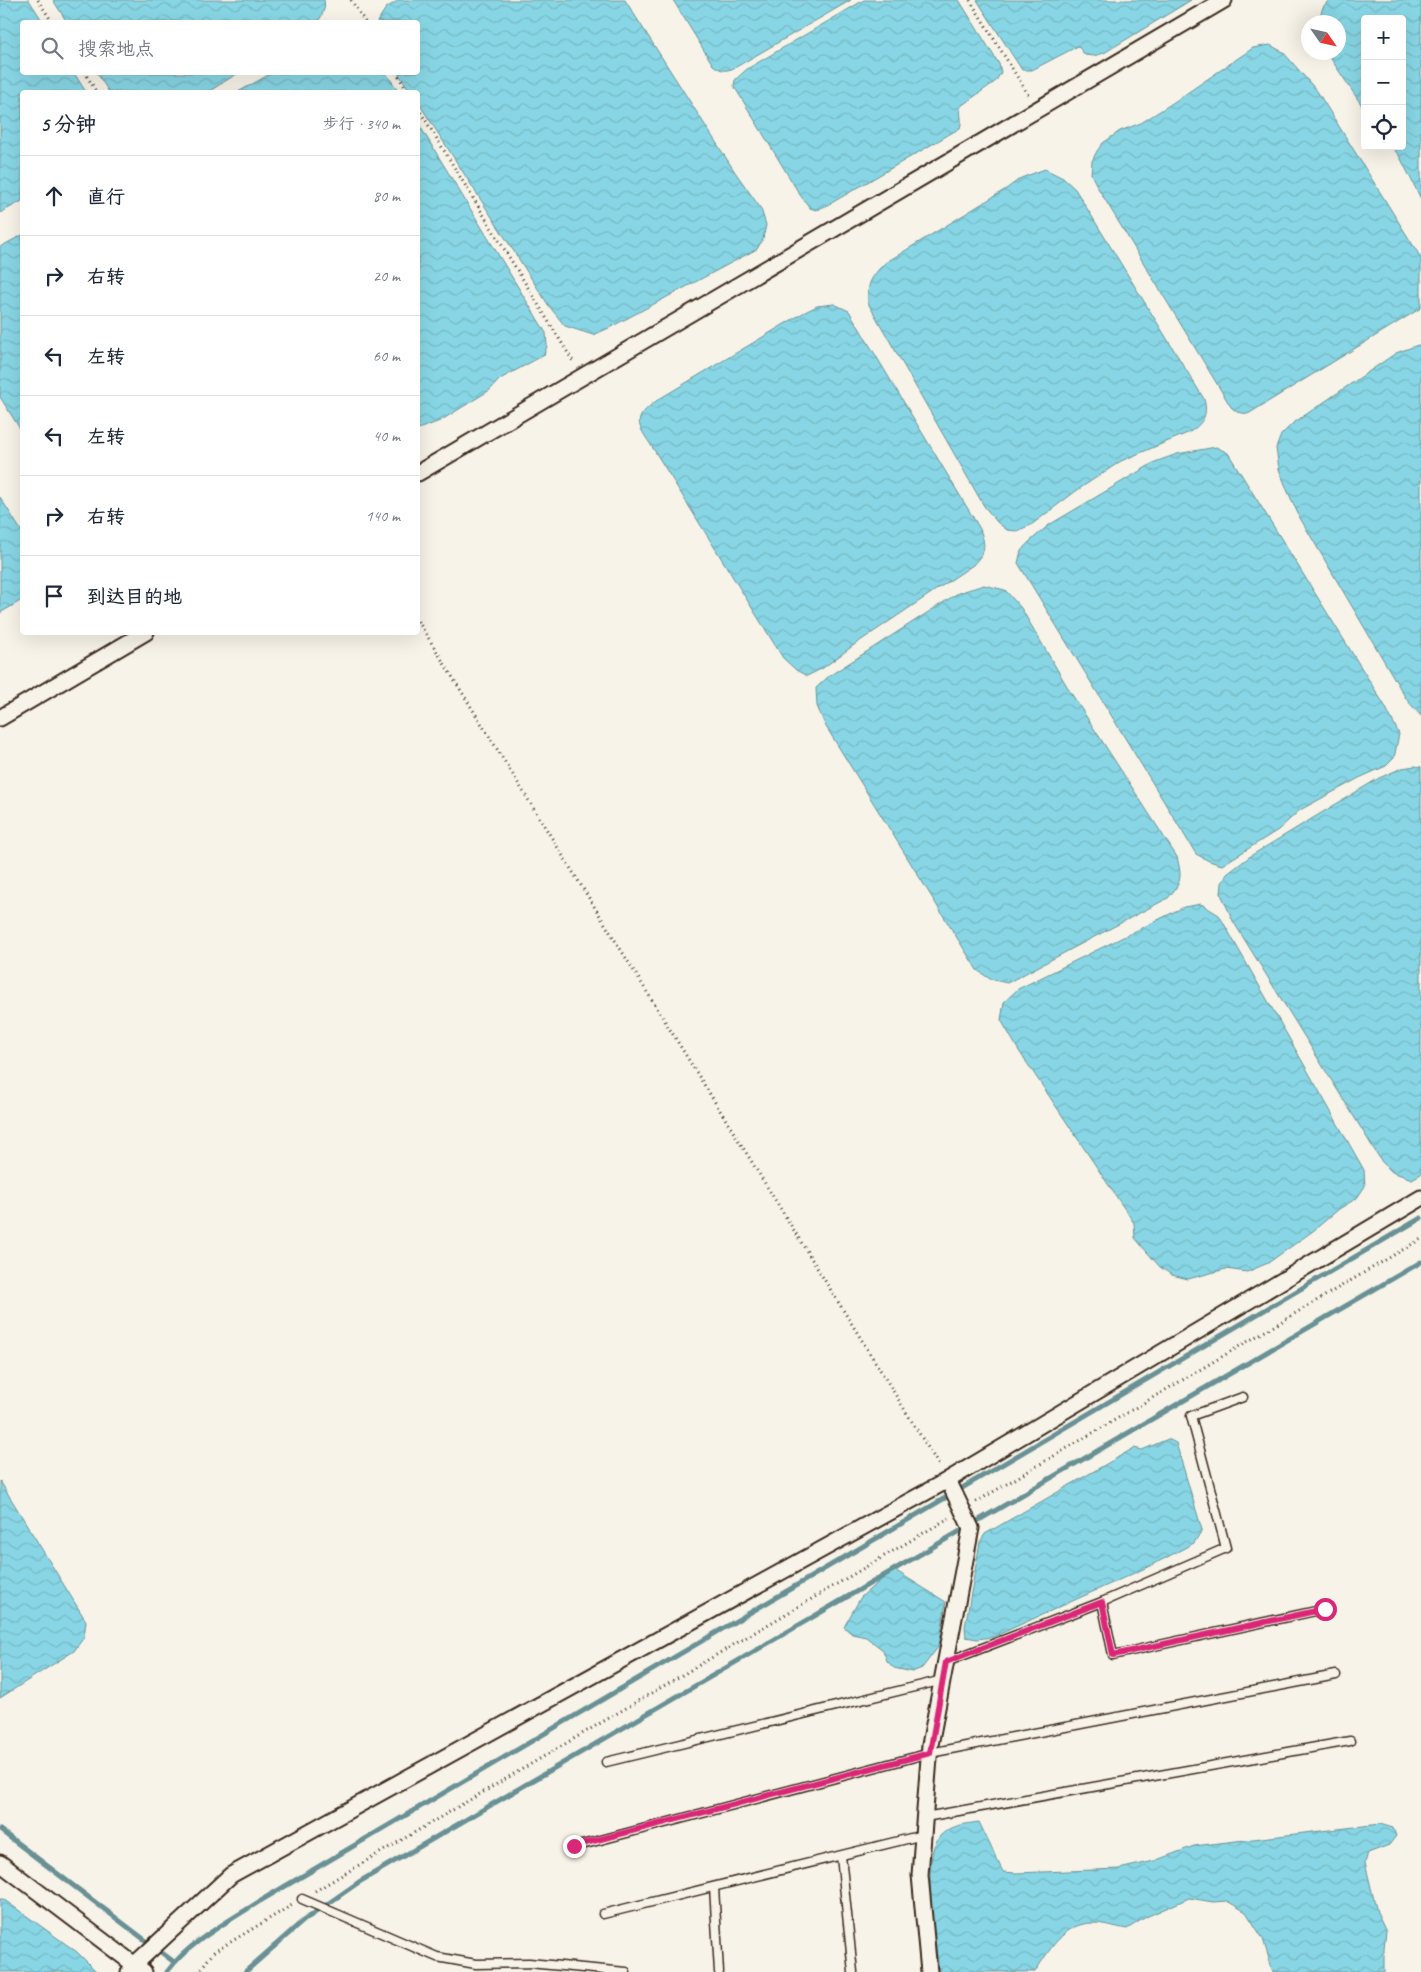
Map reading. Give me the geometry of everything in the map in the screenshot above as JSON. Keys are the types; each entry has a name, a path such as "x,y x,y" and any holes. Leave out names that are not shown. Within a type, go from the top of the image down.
{"street":[{"path":"420,472 1224,0"},
{"path":"0,718 141,635"},
{"path":"0,1863 136,1970 231,1875 949,1483 1421,1198"},
{"path":"929,1972 920,1875 930,1753 946,1662 964,1514 949,1483"}],"lane":[{"path":"946,1662 1102,1602 1226,1548 1190,1416 1243,1397"},
{"path":"1102,1602 1113,1655 1325,1609"},
{"path":"574,1846 930,1753 1336,1675"},
{"path":"606,1762 942,1680"},
{"path":"925,1817 1350,1741"},
{"path":"603,1914 923,1836"},
{"path":"841,1856 853,1972"},
{"path":"714,1887 719,1972"},
{"path":"302,1899 437,1957 476,1964 529,1964 626,1972"}],"path":[{"path":"38,0 51,20"},
{"path":"351,0 364,20"},
{"path":"970,0 1037,110"},
{"path":"86,75 96,90"},
{"path":"398,75 407,90"},
{"path":"420,111 582,377"},
{"path":"420,624 949,1483"},
{"path":"198,1972 214,1952 362,1862 964,1514 1421,1239"}],"water":[{"path":"0,0 29,0 42,20 20,20 20,75 75,75 85,90 20,90 20,202 0,213"},
{"path":"53,0 324,0 323,12 319,20 66,20"},
{"path":"399,0 625,0 735,172 761,209 766,225 763,239 757,249 593,335 565,326 549,306 420,105 420,90 410,90 399,75 420,75 420,20 378,20 386,8"},
{"path":"673,0 851,0 736,67 729,70 721,70 713,65"},
{"path":"864,0 959,0 999,64 1001,72 996,81 961,106 960,128 828,205 816,210 810,208 800,195 734,86 735,80 747,69"},
{"path":"977,0 1191,0 1104,53 1094,56 1085,55 1078,46 1032,70 1022,70"},
{"path":"1329,0 1421,0 1421,199 1400,157 1394,150 1406,150 1406,15 1361,15 1361,104 1332,60 1346,60 1346,15 1320,15 1323,7"},
{"path":"1270,45 1283,52 1317,91 1421,258 1421,308 1248,414 1237,412 1231,407 1091,174 1092,161 1103,143 1120,131 1141,123 1171,104 1253,48"},
{"path":"98,75 235,75 211,90 108,90"},
{"path":"268,75 387,75 398,90 242,90"},
{"path":"420,126 546,333 547,346 544,355 500,379 490,390 440,421 420,428"},
{"path":"1045,169 1063,178 1075,189 1204,399 1205,414 1199,425 1190,432 1121,461 1076,491 1031,525 1017,531 1007,530 997,522 984,506 868,303 868,290 876,272 885,263 1021,178"},
{"path":"20,236 20,429 0,397 0,247"},
{"path":"834,304 849,311 980,529 984,549 973,565 823,668 807,676 796,670 783,658 639,424 643,413 659,399 803,313 817,306"},
{"path":"1418,345 1421,346 1421,716 1407,700 1300,518 1279,469 1276,448 1281,435 1292,424 1396,353"},
{"path":"1216,447 1228,453 1385,706 1399,734 1394,758 1386,766 1359,778 1300,810 1278,830 1222,865 1196,854 1018,563 1021,551 1049,525 1155,462 1177,454"},
{"path":"0,497 20,529 20,601 0,613"},
{"path":"984,585 1005,590 1021,608 1071,693 1177,857 1180,870 1180,879 1168,898 1007,983 990,979 977,970 825,725 817,706 816,688 829,676 958,593"},
{"path":"1421,767 1421,1174 1412,1179 1392,1172 1382,1162 1233,921 1221,894 1222,883 1227,874 1252,855 1379,778 1402,768"},
{"path":"1201,904 1219,915 1364,1170 1365,1186 1357,1198 1339,1209 1313,1231 1268,1263 1247,1272 1226,1269 1188,1279 1172,1275 1160,1267 1135,1238 1134,1223 1019,1051 1001,1020 1004,1002 1018,989 1184,907"},
{"path":"1168,1439 1176,1443 1202,1530 1194,1543 1152,1565 993,1637 977,1639 966,1637 965,1627 980,1542 985,1534 1134,1448 1142,1450"},
{"path":"0,1481 86,1621 84,1637 74,1651 0,1698"},
{"path":"893,1569 946,1602 939,1646 922,1668 912,1672 894,1668 887,1661 883,1650 866,1637 852,1634 844,1627 861,1597"},
{"path":"979,1822 1003,1872 1016,1873 1119,1869 1154,1861 1194,1846 1380,1824 1393,1828 1396,1836 1389,1845 1368,1853 1365,1863 1377,1912 1386,1931 1384,1972 1273,1972 1263,1939 1246,1912 1227,1901 1213,1902 1189,1898 1146,1917 1127,1929 1092,1923 1082,1924 1073,1928 1065,1933 1051,1948 1035,1972 939,1972 930,1880 934,1846 940,1836 949,1829"},
{"path":"0,1899 3,1899 77,1952 97,1972 0,1972"}],"waterway":[{"path":"167,1972 198,1941 260,1901 1421,1218"},
{"path":"245,1972 303,1921 359,1882 1421,1262"},
{"path":"0,1830 174,1962"}],"route":[{"path":"574,1846 930,1753 946,1662 1102,1602 1113,1655 1325,1609"}]}
